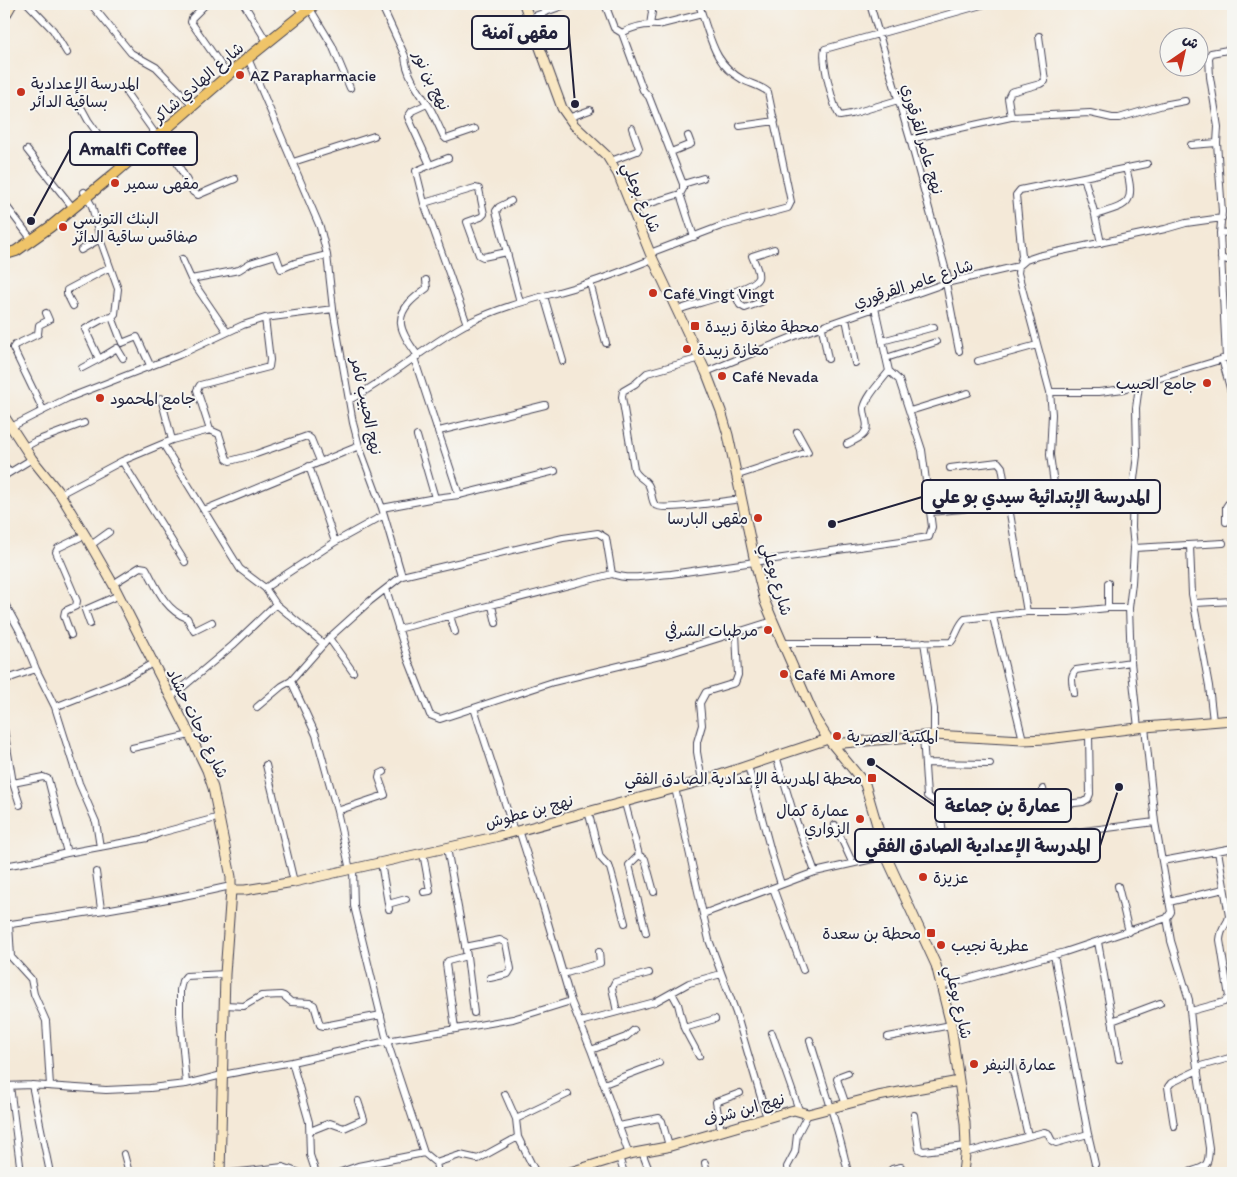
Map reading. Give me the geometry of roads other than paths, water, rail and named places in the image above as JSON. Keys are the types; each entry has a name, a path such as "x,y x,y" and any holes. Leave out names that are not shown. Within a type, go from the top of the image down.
{"main road":[{"name":"شارع الهادي شاكر","path":"157,133 226,71 247,56 264,37 304,7"},
{"name":"شارع الهادي شاكر","path":"5,254 16,251 50,227 85,194 304,7"},
{"name":"شارع الهادي شاكر","path":"111,173 118,164 139,149"},
{"name":"شارع الهادي شاكر","path":"5,254 85,194"}],"street":[{"path":"4,18 12,4"},
{"path":"28,4 53,30 67,53"},
{"path":"91,4 131,53 156,67 190,102"},
{"path":"206,4 192,18 191,22 226,71"},
{"path":"244,4 264,37"},
{"name":"نهج بن نور","path":"381,4 405,56 405,64 446,139 475,128"},
{"name":"شارع بوعلي","path":"524,4 562,108 568,118 602,150 618,174 652,256 700,358 721,411 738,475 755,562 773,621 816,720 830,741 865,784 886,856 930,950 942,986 960,1081 966,1150 963,1173"},
{"path":"529,18 568,4"},
{"path":"605,4 614,28 622,33 643,90 650,98 683,184 680,194 632,208"},
{"path":"650,4 652,12 650,25"},
{"path":"349,400 367,391 467,324 520,302 590,283 721,226 788,208 792,202 768,92 735,75 718,58 699,4"},
{"name":"نهج عامر القرقوري","path":"870,4 910,138 947,282 959,351"},
{"path":"898,100 844,116 838,113 824,58 825,49 985,4"},
{"path":"1221,6 1232,4"},
{"path":"304,7 332,46 350,88"},
{"path":"622,33 628,30 702,14"},
{"path":"1011,117 1008,98 1011,92 1045,81 1039,36"},
{"path":"1233,49 1211,53 1209,58 1218,127 1217,143 1222,218 1220,234 1221,258 1227,357 1233,399"},
{"name":"نهج الحبيب ثامر","path":"247,56 320,227 327,256 333,309 359,446 383,512 402,576"},
{"path":"127,94 157,133 193,192 198,196 234,179"},
{"path":"910,138 1011,117 1090,113 1119,118 1163,105 1185,101"},
{"path":"427,104 412,111 408,117 430,165"},
{"path":"82,109 118,164"},
{"path":"568,118 590,110"},
{"path":"740,126 774,121"},
{"path":"610,161 637,152 639,148 632,128"},
{"path":"293,162 374,136"},
{"path":"671,152 691,144 688,136"},
{"path":"1191,145 1217,143"},
{"path":"27,150 70,204"},
{"path":"448,158 416,171 424,203 467,324"},
{"path":"1055,491 1050,455 1052,414 1050,392 1018,273 1022,256 1016,195 1020,190 1147,164"},
{"path":"1095,215 1115,210 1126,204 1131,184 1126,168"},
{"path":"1084,177 1101,243"},
{"path":"683,184 703,178"},
{"path":"424,203 475,188 479,189 484,214 467,222 479,255 483,257 507,252"},
{"path":"85,194 92,206 100,239 118,289 115,314 85,329 99,359"},
{"path":"680,194 694,237"},
{"path":"512,201 499,207 496,211 520,302"},
{"path":"4,203 29,236"},
{"name":"شارع عامر القرقوري","path":"706,372 768,347 947,282 1019,266 1026,260 1038,256 1186,223 1222,218"},
{"path":"1220,234 1233,232"},
{"path":"80,250 100,239"},
{"path":"678,310 753,284 757,280 759,273 752,256 774,249"},
{"path":"191,279 239,270 250,263 276,255 281,269 295,263 327,256"},
{"path":"1221,258 1233,262"},
{"path":"182,259 191,279 227,332"},
{"path":"74,306 67,294 68,290 110,266"},
{"path":"426,280 427,288 410,302 401,320 402,329 416,357 459,495"},
{"path":"590,283 606,343"},
{"path":"734,292 740,304 745,308 761,302"},
{"path":"544,296 563,361"},
{"path":"398,629 612,574 631,577 671,574 929,537 932,533 922,450 899,380 889,371 875,308"},
{"path":"11,427 68,398 193,349 243,325 265,318 333,309"},
{"path":"43,410 13,348 15,344 38,334 40,325 49,320 46,313"},
{"path":"112,317 122,343 137,337 150,365"},
{"path":"210,430 197,390 200,385 269,367 270,360 265,318"},
{"path":"846,319 855,363"},
{"path":"882,341 934,327"},
{"path":"822,328 828,359"},
{"path":"886,358 936,342"},
{"path":"978,361 1037,345"},
{"path":"82,368 117,348 123,358"},
{"path":"1050,392 1099,392 1139,386 1227,357"},
{"path":"700,358 646,373 635,384 623,391 622,396 634,470 638,477 649,486 654,504 659,507 676,507 742,499"},
{"path":"846,444 862,437 867,431 864,410 868,400 889,371"},
{"path":"942,986 1129,932 1167,918 1171,912 1155,822 1131,662 1129,608 1134,548 1132,527 1133,488 1137,455 1136,408 1139,386"},
{"path":"910,411 968,393"},
{"path":"161,398 172,440"},
{"path":"439,431 545,405"},
{"name":"شارع فرحات حشاد","path":"4,416 32,459 60,494 113,584 190,735 207,770 213,788 220,817 231,888 225,974 220,1173"},
{"path":"24,447 84,423"},
{"path":"60,494 122,461 172,440 210,430 219,434 227,458 230,460 256,454 307,436 311,439 320,461"},
{"path":"738,475 808,452 797,432"},
{"path":"417,436 435,498"},
{"path":"163,444 240,569 264,588 276,604 324,644"},
{"path":"204,510 359,446"},
{"path":"4,465 6,475 32,459"},
{"path":"122,461 185,562"},
{"path":"950,468 998,462 1002,467 1027,612"},
{"path":"309,466 335,542"},
{"path":"264,588 383,512 435,498 459,495 555,472"},
{"path":"930,512 962,509 1055,491 1133,488"},
{"path":"1226,522 1226,508 1228,504 1233,502"},
{"path":"91,545 109,532"},
{"path":"257,706 291,680 329,638 402,576 563,538 598,532 606,538 612,574"},
{"path":"71,635 64,616 65,611 76,606 77,601 56,552 58,548 85,535"},
{"path":"1134,548 1223,543"},
{"path":"1190,546 1192,594 1209,686 1213,721"},
{"path":"113,584 140,567 146,568 169,607 177,614 188,618 194,631 212,622"},
{"path":"1108,583 1108,608"},
{"path":"386,589 408,659 430,715 440,719 553,682 621,667 773,621"},
{"path":"90,624 85,610 119,595"},
{"path":"1195,603 1233,601"},
{"path":"4,602 56,707 79,783 96,822 100,847"},
{"path":"170,698 234,645 276,604"},
{"path":"492,606 496,623"},
{"path":"782,643 951,642 960,624 965,619 1027,612 1069,612 1129,608"},
{"path":"450,616 454,632"},
{"path":"993,617 1023,740"},
{"path":"702,781 697,752 702,725 700,703 706,692 735,683 738,675 736,633"},
{"path":"329,638 353,672"},
{"path":"924,642 934,709 934,735"},
{"path":"1074,694 1072,673 1076,670 1131,662"},
{"path":"56,707 114,684 153,663"},
{"path":"4,680 36,669"},
{"path":"291,680 316,734 337,811 351,870 354,906 387,1042 424,1153 436,1163 438,1173"},
{"path":"474,708 541,899 571,1001 629,1154"},
{"name":"نهج بن عطوش","path":"231,888 245,890 294,882 447,848 625,803 830,741 934,735 1023,740 1142,727 1233,720"},
{"path":"4,729 13,783 20,805"},
{"path":"1043,789 1046,803 1050,806 1083,802 1088,799 1090,794 1089,734"},
{"path":"132,748 190,735"},
{"path":"923,736 927,796 929,799 937,800 940,804 944,849"},
{"path":"776,756 794,815 815,872"},
{"path":"925,763 990,764"},
{"path":"266,764 294,882"},
{"path":"748,766 781,884"},
{"path":"337,811 385,795 379,778 380,774 384,772"},
{"path":"13,783 43,776 48,778 67,853"},
{"path":"675,788 702,914 721,974 736,1013 767,1118"},
{"path":"625,803 639,855 645,859 654,892"},
{"path":"588,811 600,857 610,868 625,923"},
{"path":"4,866 148,838 220,817"},
{"path":"702,914 815,872 852,862 1155,822"},
{"path":"836,825 852,862"},
{"path":"447,848 466,948 474,1013"},
{"path":"1162,861 1233,848"},
{"path":"1190,1011 1212,1006 1228,999 1220,940 1221,931 1229,921 1230,916 1218,851"},
{"path":"423,853 430,890 424,892"},
{"path":"639,855 629,865 646,933"},
{"path":"381,863 388,907 406,899"},
{"path":"96,872 101,909"},
{"path":"1118,886 1129,932"},
{"path":"50,1086 46,1021 34,994 31,979 12,957 6,924 143,904 231,888"},
{"path":"773,888 803,970"},
{"path":"1169,902 1224,889"},
{"path":"1167,918 1170,942 1189,1000 1197,1069 1206,1122 1209,1161 1205,1167 1186,1173"},
{"path":"466,948 500,940 506,943 511,969 508,974 490,978"},
{"path":"1098,942 1119,1059"},
{"path":"563,974 600,963 599,952"},
{"path":"1054,955 1095,1164"},
{"path":"455,1028 446,964 448,961 467,956"},
{"path":"617,1012 612,988 615,982 649,973"},
{"path":"186,1084 180,1015 180,985 186,976 225,974"},
{"path":"580,1022 656,1002 689,983 721,974"},
{"path":"672,993 678,1004 684,1028 699,1056"},
{"path":"225,1005 244,1006 261,996 281,995 291,1002 314,1005 320,1025 324,1026 381,1015"},
{"path":"22,1173 7,1086 32,1085 124,1090 186,1084 455,1028 513,1019 571,1001"},
{"path":"1112,1021 1160,1003"},
{"path":"684,1028 716,1019"},
{"path":"888,1037 951,1026"},
{"path":"591,1050 626,1037 634,1030"},
{"path":"772,1032 799,1110"},
{"path":"810,1040 843,1146 848,1173"},
{"path":"1174,1126 1167,1090 1168,1085 1197,1069 1233,1057"},
{"path":"292,1062 304,1100 310,1131 310,1155 316,1173"},
{"path":"604,1084 660,1064"},
{"path":"1012,1066 1028,1136"},
{"path":"846,1105 837,1079 848,1073"},
{"name":"نهج ابن شرف","path":"567,1173 629,1154 669,1146 799,1110 808,1114 878,1096 960,1081"},
{"path":"32,1085 50,1173"},
{"path":"721,1132 716,1102 740,1093"},
{"path":"505,1094 516,1119 518,1137 536,1173"},
{"path":"516,1119 568,1094"},
{"path":"310,1131 330,1123 344,1128 364,1119 358,1101"},
{"path":"788,1173 786,1167 795,1152 797,1135 808,1114"},
{"path":"914,1115 919,1150 923,1151 966,1150 1046,1132 1050,1135 1052,1141 1056,1143 1088,1134"},
{"path":"619,1126 659,1118 662,1121 669,1146"},
{"path":"436,1163 460,1155 478,1159 518,1137"},
{"path":"642,1152 650,1173"},
{"path":"338,1173 358,1166 424,1153"},
{"path":"124,1154 129,1173"},
{"path":"619,1157 624,1173"},
{"path":"704,1163 707,1173"},
{"path":"231,1173 283,1167 300,1173"},
{"path":"888,1173 892,1169 901,1167"}],"place":[{"name":"AZ Parapharmacie","path":"240,75"},
{"name":"المدرسة الإعدادية بساقية الدائر","path":"21,92"},
{"name":"مقهى آمنة","path":"575,104"},
{"name":"مقهى سمير","path":"115,183"},
{"name":"Amalfi Coffee","path":"31,221"},
{"name":"البنك التونسي صفاقس ساقية الدائر","path":"63,227"},
{"name":"Café Vingt Vingt","path":"653,293"},
{"name":"محطة مغازة زبيدة","path":"695,326"},
{"name":"مغازة زبيدة","path":"687,349"},
{"name":"Café Nevada","path":"722,376"},
{"name":"جامع الحبيب","path":"1207,383"},
{"name":"جامع المحمود","path":"100,398"},
{"name":"مقهى البارسا","path":"758,518"},
{"name":"المدرسة الإبتدائية سيدي بو علي","path":"832,524"},
{"name":"مرطبات الشرفي","path":"768,630"},
{"name":"Café Mi Amore","path":"784,674"},
{"name":"المكتبة العصرية","path":"837,736"},
{"name":"عمارة بن جماعة","path":"871,762"},
{"name":"محطة المدرسة الإعدادية الصادق الفقي","path":"872,778"},
{"name":"المدرسة الإعدادية الصادق الفقي","path":"1119,787"},
{"name":"عمارة كمال الزواري","path":"860,819"},
{"name":"عزيزة","path":"923,877"},
{"name":"محطة بن سعدة","path":"931,933"},
{"name":"عطرية نجيب","path":"941,945"},
{"name":"عمارة النيفر","path":"974,1064"}]}
